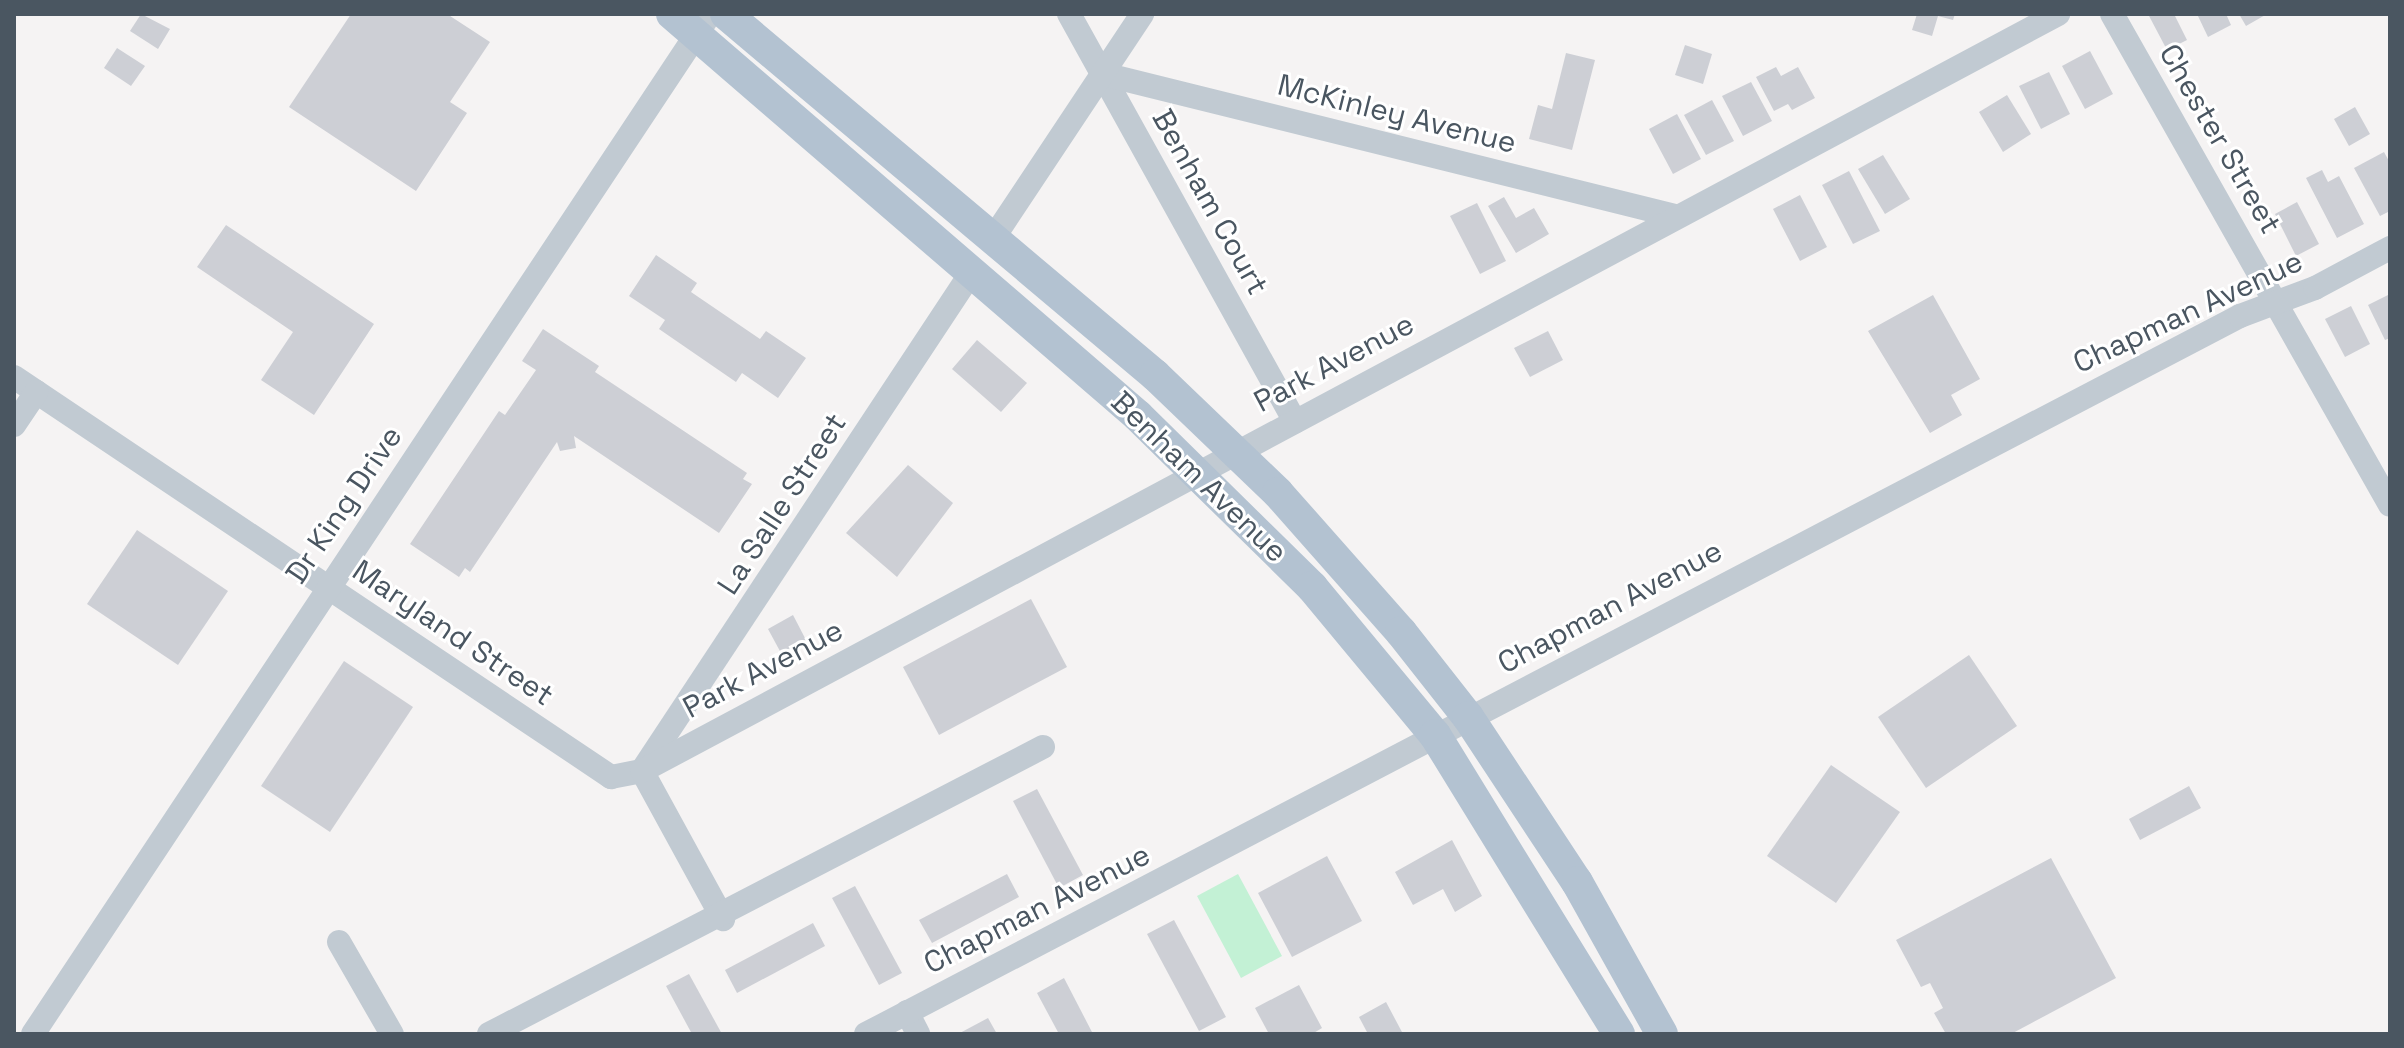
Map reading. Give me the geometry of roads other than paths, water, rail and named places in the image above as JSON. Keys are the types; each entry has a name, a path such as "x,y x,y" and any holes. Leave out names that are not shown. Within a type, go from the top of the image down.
{"main road":[{"name":"Benham Avenue","path":"726,14 994,237 1236,451 1357,581 1468,717 1577,882 1657,1032"},
{"name":"Benham Avenue","path":"693,21 1138,416 1195,473 1248,519 1312,587 1435,735 1619,1034"}],"street":[{"name":"Benham Court","path":"1069,14 1295,421"},
{"path":"994,237 1142,14"},
{"name":"Park Avenue","path":"642,771 1675,216 1910,97 2058,14"},
{"name":"Chester Street","path":"2112,14 2390,505"},
{"name":"Dr King Drive","path":"33,1034 327,588 693,21"},
{"name":"McKinley Avenue","path":"1103,74 1675,216"},
{"name":"Chapman Avenue","path":"866,1034 2240,316 2390,248"},
{"name":"La Salle Street","path":"642,771 973,270"},
{"name":"Maryland Street","path":"14,377 611,777 642,771"},
{"path":"14,425 36,392"},
{"path":"489,1034 722,916 1043,747"},
{"path":"642,771 722,916"},
{"path":"339,942 392,1034"},
{"path":"907,1012 918,1034"}]}
